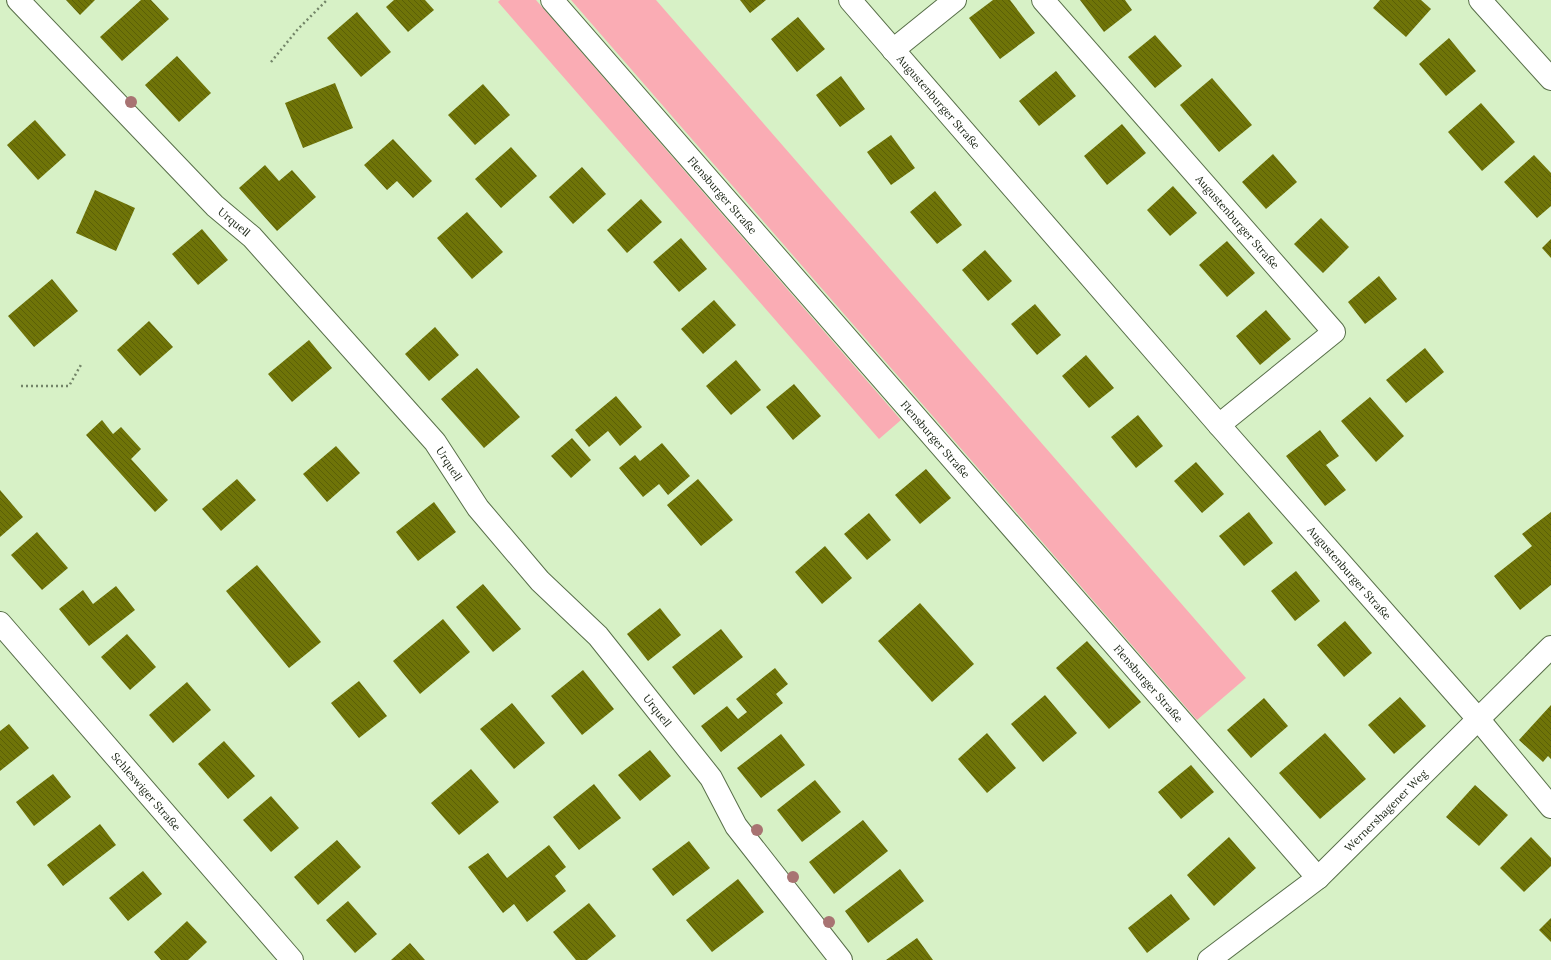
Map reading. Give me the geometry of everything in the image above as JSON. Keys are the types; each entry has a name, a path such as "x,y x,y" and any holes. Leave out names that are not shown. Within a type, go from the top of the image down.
{"street":[{"name":"Urquell","path":"18,0 215,206 252,237 435,442 478,508 540,581 598,636 711,778 736,826 841,960"},
{"name":"Flensburger Straße","path":"552,0 1318,878"},
{"name":"Augustenburger Straße","path":"850,0 1219,425 1479,720 1551,807"},
{"name":"Augustenburger Straße","path":"893,50 955,0"},
{"name":"Augustenburger Straße","path":"1043,0 1334,332 1219,425"},
{"path":"1480,0 1551,79"},
{"name":"Schleswiger Straße","path":"0,623 292,960"},
{"name":"Wernershagener Weg","path":"1212,959 1318,878 1551,647"}],"path":[{"path":"270,62 298,29 327,0"},
{"path":"21,386 69,386 82,363"}],"shaded area":[{"path":"500,0 536,0 901,420 879,439 498,2"},
{"path":"571,0 656,0 1246,678 1197,720"}],"building":[{"path":"66,0 95,0 80,15"},
{"path":"141,0 151,0 169,19 122,61 100,37"},
{"path":"394,0 425,0 434,10 408,32 386,7"},
{"path":"740,0 766,0 750,13"},
{"path":"993,0 1010,0 1035,33 1000,59 969,18"},
{"path":"1080,0 1125,0 1132,10 1104,32"},
{"path":"1380,0 1421,0 1431,9 1406,37 1373,8"},
{"path":"357,12 391,52 361,77 327,38"},
{"path":"798,17 825,49 797,72 771,39"},
{"path":"1155,35 1182,66 1155,88 1128,57"},
{"path":"1449,38 1476,71 1446,96 1419,64"},
{"path":"177,56 211,93 179,122 145,85"},
{"path":"1056,71 1076,96 1039,126 1019,101"},
{"path":"841,76 865,109 840,127 816,95"},
{"path":"1212,78 1252,125 1219,152 1180,105"},
{"path":"335,83 353,128 303,148 285,103"},
{"path":"483,84 510,115 475,145 448,115"},
{"path":"1481,103 1515,142 1482,171 1448,132"},
{"path":"35,120 66,155 38,180 7,145"},
{"path":"1122,124 1146,153 1107,185 1084,156"},
{"path":"891,135 915,168 891,185 867,152"},
{"path":"393,139 432,181 413,198 397,181 387,190 364,165"},
{"path":"511,147 537,176 501,208 475,179"},
{"path":"1273,154 1297,182 1266,209 1242,182"},
{"path":"1534,155 1551,173 1551,206 1537,218 1504,182"},
{"path":"265,165 279,181 292,170 316,197 277,231 239,188"},
{"path":"582,167 606,194 573,224 549,197"},
{"path":"1173,186 1197,213 1170,236 1147,210"},
{"path":"95,190 135,208 116,251 76,233"},
{"path":"935,191 962,225 937,244 910,212"},
{"path":"641,199 662,222 627,253 607,230"},
{"path":"467,212 503,252 472,279 437,238"},
{"path":"1321,218 1349,247 1323,273 1294,244"},
{"path":"202,229 228,260 198,285 172,254"},
{"path":"681,238 707,269 679,292 653,262"},
{"path":"1551,239 1551,258 1542,248"},
{"path":"1227,241 1255,273 1227,297 1199,265"},
{"path":"985,250 1012,281 988,301 962,270"},
{"path":"1379,276 1397,299 1365,324 1348,302"},
{"path":"52,279 78,311 34,347 8,316"},
{"path":"714,300 736,325 703,354 681,329"},
{"path":"1035,304 1061,335 1037,355 1011,324"},
{"path":"1266,310 1291,339 1260,365 1236,336"},
{"path":"149,321 173,347 140,376 117,350"},
{"path":"435,327 459,355 429,381 405,354"},
{"path":"309,340 332,368 292,402 268,374"},
{"path":"1425,348 1444,372 1406,403 1386,380"},
{"path":"1086,355 1114,388 1089,408 1062,376"},
{"path":"736,360 761,390 731,415 706,386"},
{"path":"477,368 520,417 484,448 441,399"},
{"path":"794,384 821,416 793,440 766,407"},
{"path":"616,396 642,427 620,446 608,431 589,447 575,430"},
{"path":"1370,397 1404,436 1376,462 1341,421"},
{"path":"1138,415 1163,446 1136,468 1111,437"},
{"path":"102,420 113,434 121,427 141,449 131,459 168,500 155,512 86,435"},
{"path":"1320,430 1339,456 1326,465 1346,490 1325,506 1286,456"},
{"path":"572,438 591,460 571,478 551,456"},
{"path":"662,443 690,476 668,495 659,484 643,497 619,468 635,455 640,461"},
{"path":"336,446 360,473 327,502 303,474"},
{"path":"1196,462 1224,494 1202,513 1174,481"},
{"path":"926,469 951,498 920,524 895,495"},
{"path":"237,479 256,500 221,531 202,509"},
{"path":"698,479 733,520 701,546 667,505"},
{"path":"0,490 23,517 0,537"},
{"path":"434,502 456,532 418,561 396,532"},
{"path":"1249,512 1273,543 1244,566 1219,536"},
{"path":"1551,512 1551,585 1520,610 1494,576 1532,546 1522,534"},
{"path":"869,513 891,540 867,560 844,534"},
{"path":"37,532 68,568 42,590 11,555"},
{"path":"825,546 852,578 822,604 795,572"},
{"path":"257,565 321,642 289,668 226,591"},
{"path":"1296,571 1320,601 1295,621 1271,591"},
{"path":"483,584 521,629 493,652 456,607"},
{"path":"116,586 135,610 89,646 59,609 83,590 93,604"},
{"path":"920,603 974,664 932,702 878,641"},
{"path":"660,608 681,635 648,661 627,634"},
{"path":"443,619 470,652 420,694 393,661"},
{"path":"1345,621 1372,653 1344,677 1317,645"},
{"path":"721,629 743,657 694,695 672,667"},
{"path":"127,634 156,667 130,690 101,657"},
{"path":"1087,641 1141,702 1109,729 1056,668"},
{"path":"775,668 788,684 776,694 783,703 721,752 701,726 727,706 738,719 747,712 736,699"},
{"path":"583,670 614,709 582,735 551,696"},
{"path":"359,681 387,716 359,738 331,703"},
{"path":"187,682 211,710 173,743 149,715"},
{"path":"1045,695 1077,733 1043,762 1011,724"},
{"path":"1400,697 1426,726 1394,754 1368,725"},
{"path":"1264,698 1288,726 1251,758 1227,730"},
{"path":"512,703 545,743 514,769 480,729"},
{"path":"1551,705 1551,759 1548,756 1543,762 1519,740"},
{"path":"9,724 29,748 0,771 0,731"},
{"path":"987,733 1016,768 987,793 958,759"},
{"path":"1325,733 1366,779 1320,819 1279,773"},
{"path":"781,734 805,765 761,798 737,768"},
{"path":"224,741 255,776 228,799 198,764"},
{"path":"650,750 671,776 640,801 618,775"},
{"path":"1191,765 1214,792 1181,819 1158,792"},
{"path":"471,769 499,802 459,835 431,803"},
{"path":"53,774 71,797 34,826 16,802"},
{"path":"815,780 841,812 802,842 777,810"},
{"path":"594,784 621,818 579,850 553,817"},
{"path":"1475,785 1508,815 1479,846 1446,817"},
{"path":"271,796 299,828 271,852 243,820"},
{"path":"863,820 888,851 834,894 809,862"},
{"path":"100,824 116,845 63,886 47,865"},
{"path":"1229,837 1256,868 1214,906 1187,875"},
{"path":"1531,837 1551,858 1551,866 1524,892 1500,868"},
{"path":"337,840 361,867 318,905 294,877"},
{"path":"689,841 710,868 673,896 652,869"},
{"path":"549,845 566,867 555,876 566,891 527,922 514,904 503,913 468,867 488,853 507,878"},
{"path":"900,869 924,901 868,943 845,911"},
{"path":"143,871 162,894 128,921 109,898"},
{"path":"738,879 764,912 712,952 686,920"},
{"path":"1171,894 1190,919 1147,953 1128,928"},
{"path":"348,901 377,934 355,953 326,920"},
{"path":"589,903 616,936 587,960 576,960 553,932"},
{"path":"1551,918 1551,942 1539,930"},
{"path":"187,921 207,942 188,960 161,960 154,952"},
{"path":"917,938 933,960 886,960"},
{"path":"410,943 425,960 391,960"}]}
